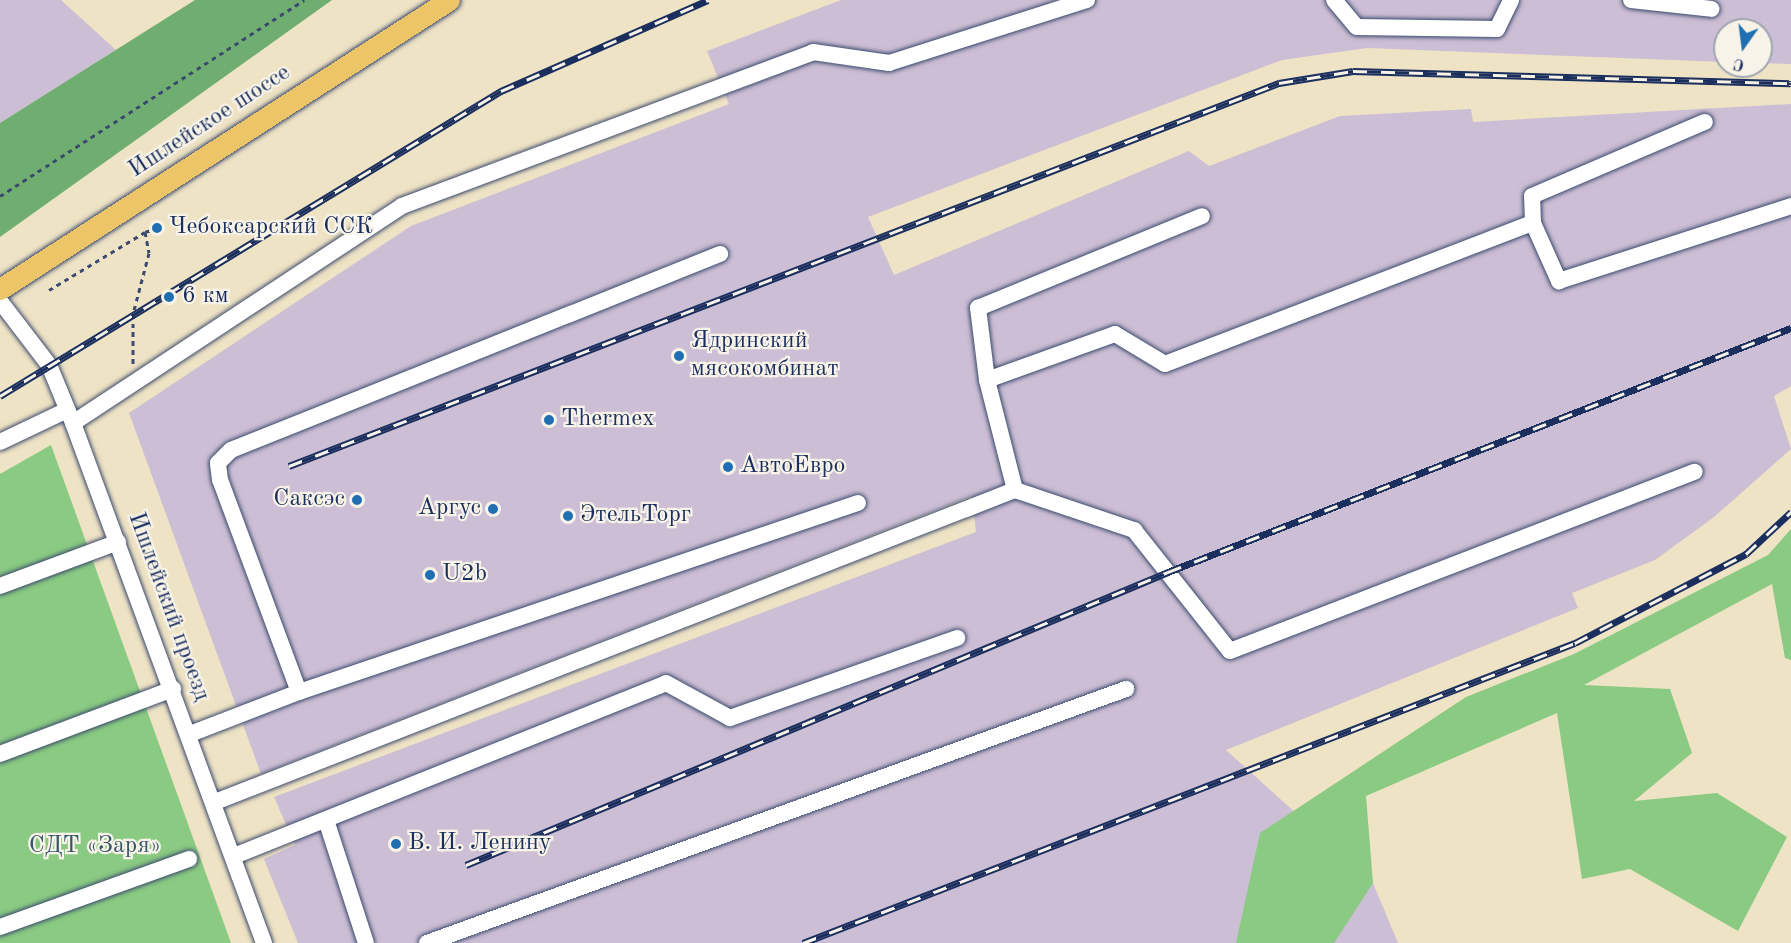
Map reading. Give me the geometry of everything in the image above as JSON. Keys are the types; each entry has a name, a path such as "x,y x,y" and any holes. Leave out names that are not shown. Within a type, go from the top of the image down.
{"main road":[{"name":"Ишлейское шоссе","path":"0,290 449,0"}],"street":[{"path":"0,442 70,416 133,383 402,206 813,52 889,63 1087,0"},
{"path":"1334,0 1356,27 1497,29 1511,0"},
{"path":"1631,0 1712,9"},
{"path":"1705,122 1532,196 1533,223 1559,281 1791,206"},
{"path":"1015,490 987,380 978,308 1202,216"},
{"path":"987,380 1115,334 1165,364 1533,223"},
{"path":"299,692 220,480 218,463 231,450 720,254"},
{"name":"Ишлейский проезд","path":"0,301 49,365 70,416 190,734 264,943"},
{"path":"215,802 1015,490 1134,530 1230,651 1695,472"},
{"path":"190,734 299,692 858,503"},
{"path":"0,586 118,542"},
{"path":"234,856 666,683 730,718 957,638"},
{"path":"0,754 173,689"},
{"path":"427,943 1126,689"},
{"path":"326,820 366,943"},
{"path":"0,927 189,859"}],"path":[{"path":"0,196 304,0"},
{"path":"49,290 145,232 157,228"},
{"path":"133,383 133,314 149,252 145,232"}],"shaded area":[{"path":"0,0 61,0 116,50 0,123"},
{"path":"841,0 1791,0 1791,64 1773,63 1773,18 1713,18 1713,62 1367,48 1282,60 868,217 894,275 1189,151 1209,166 1340,116 1471,109 1473,122 1791,104 1791,386 1774,396 1791,449 1714,517 1655,560 1572,593 1578,608 1226,750 1373,883 1398,943 298,943 264,859 295,845 274,797 976,532 972,496 261,774 129,413 411,226 729,104 707,51"}],"green space":[{"path":"195,0 332,0 0,237 0,123"},
{"name":"СДТ «Заря»","path":"51,445 231,943 0,943 0,474"},
{"path":"1791,529 1791,660 1785,658 1772,584 1584,685 1670,689 1692,753 1634,801 1717,793 1787,837 1738,931 1630,869 1582,879 1557,713 1366,796 1373,883 1334,943 1236,943 1260,833 1466,697 1574,654 1768,555"}],"railway":[{"path":"0,396 501,91 708,0"},
{"path":"289,466 1279,83 1353,71 1791,83"},
{"path":"466,865 1168,572 1791,328"},
{"path":"803,943 1575,643 1746,554 1791,512"}],"place":[{"name":"Чебоксарский ССК","path":"157,228"},
{"name":"6 км","path":"169,297"},
{"name":"Ядринский мясокомбинат","path":"679,356"},
{"name":"Thermex","path":"549,420"},
{"name":"АвтоЕвро","path":"728,467"},
{"name":"Саксэс","path":"357,500"},
{"name":"Аргус","path":"493,509"},
{"name":"ЭтельТорг","path":"568,516"},
{"name":"U2b","path":"430,575"},
{"name":"В. И. Ленину","path":"396,844"}]}
